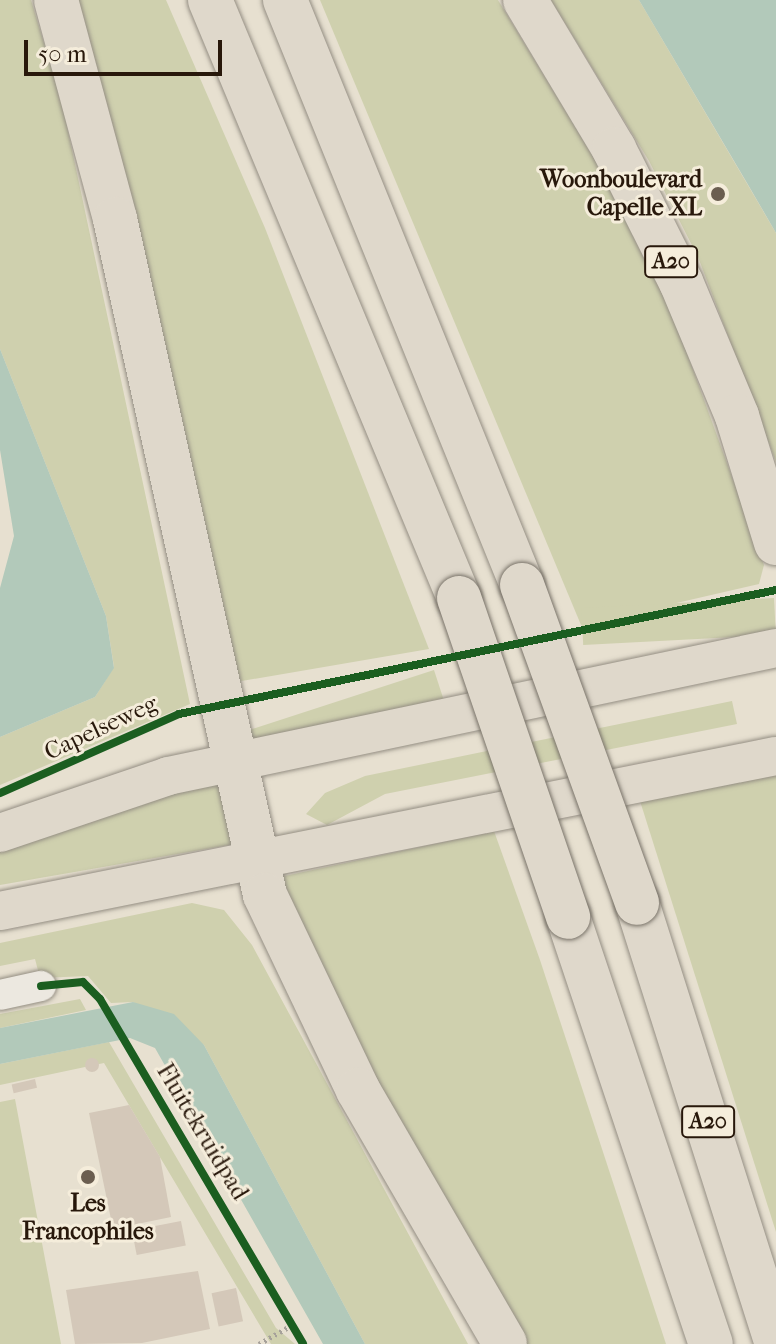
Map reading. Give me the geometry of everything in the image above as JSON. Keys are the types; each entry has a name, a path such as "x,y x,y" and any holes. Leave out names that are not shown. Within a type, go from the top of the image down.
{"highway":[{"path":"56,0 115,219 232,761 258,856 296,973 505,1344"},
{"name":"A20","path":"210,0 459,598 711,1344"},
{"name":"A20","path":"285,0 522,585 637,903 776,1342"},
{"name":"A20","path":"525,0 614,149 681,282 737,416 776,543"}],"main road":[{"path":"0,833 232,761 776,648"},
{"path":"0,911 258,856 776,756"}],"street":[{"path":"0,995 41,986"}],"path":[{"path":"285,1311 299,1335"},
{"path":"259,1344 293,1324"}],"shaded area":[{"path":"0,0 31,0 62,103 190,704 0,785 0,737 95,697 114,667 106,616 0,349"},
{"path":"76,0 166,0 265,228 429,649 230,683"},
{"path":"320,0 498,0 625,209 667,298 764,565 759,584 581,625"},
{"name":"Woonboulevard Capelle XL","path":"551,0 639,0 776,233 776,462 698,257 649,161"},
{"path":"639,0 776,0 776,233 747,183"},
{"path":"0,349 106,616 114,668 95,697 0,737 0,588 14,536 0,450"},
{"path":"774,598 776,635 583,645 581,608"},
{"path":"434,670 445,703 255,765 244,732"},
{"path":"732,701 737,724 385,794 327,825 306,814 325,793 365,776"},
{"path":"776,775 776,1232 640,801"},
{"path":"221,778 235,844 0,885 0,850"},
{"path":"494,831 540,960 666,1344 523,1344 425,1179 280,877"},
{"path":"192,903 224,910 252,945 468,1344 365,1344 204,1045 133,1002 111,1003 88,976 40,978 35,959 0,966 0,943"},
{"path":"80,999 86,1010 0,1028 0,1014"},
{"path":"133,1002 174,1014 204,1045 365,1344 323,1344 155,1048 130,1038 0,1064 0,1028"},
{"path":"109,1042 276,1328 295,1344 271,1344 104,1063 0,1085 0,1064"},
{"path":"15,1099 61,1344 0,1344 0,1102"}],"building":[{"path":"92,1058 99,1065 92,1072 85,1065"},
{"path":"35,1079 37,1088 14,1093 12,1084"},
{"path":"129,1105 160,1157 171,1217 113,1229 89,1113"},
{"path":"181,1221 186,1246 137,1255 132,1231"},
{"path":"198,1271 210,1329 142,1343 75,1344 66,1290"},
{"path":"236,1288 243,1321 219,1326 212,1293"}],"cycle path":[{"name":"Capelseweg","path":"0,793 179,714 776,590"},
{"name":"Fluitekruidpad","path":"41,986 83,982 100,999 303,1344"}],"place":[{"name":"Woonboulevard Capelle XL","path":"718,194"},
{"name":"Les Francophiles","path":"88,1177"}]}
